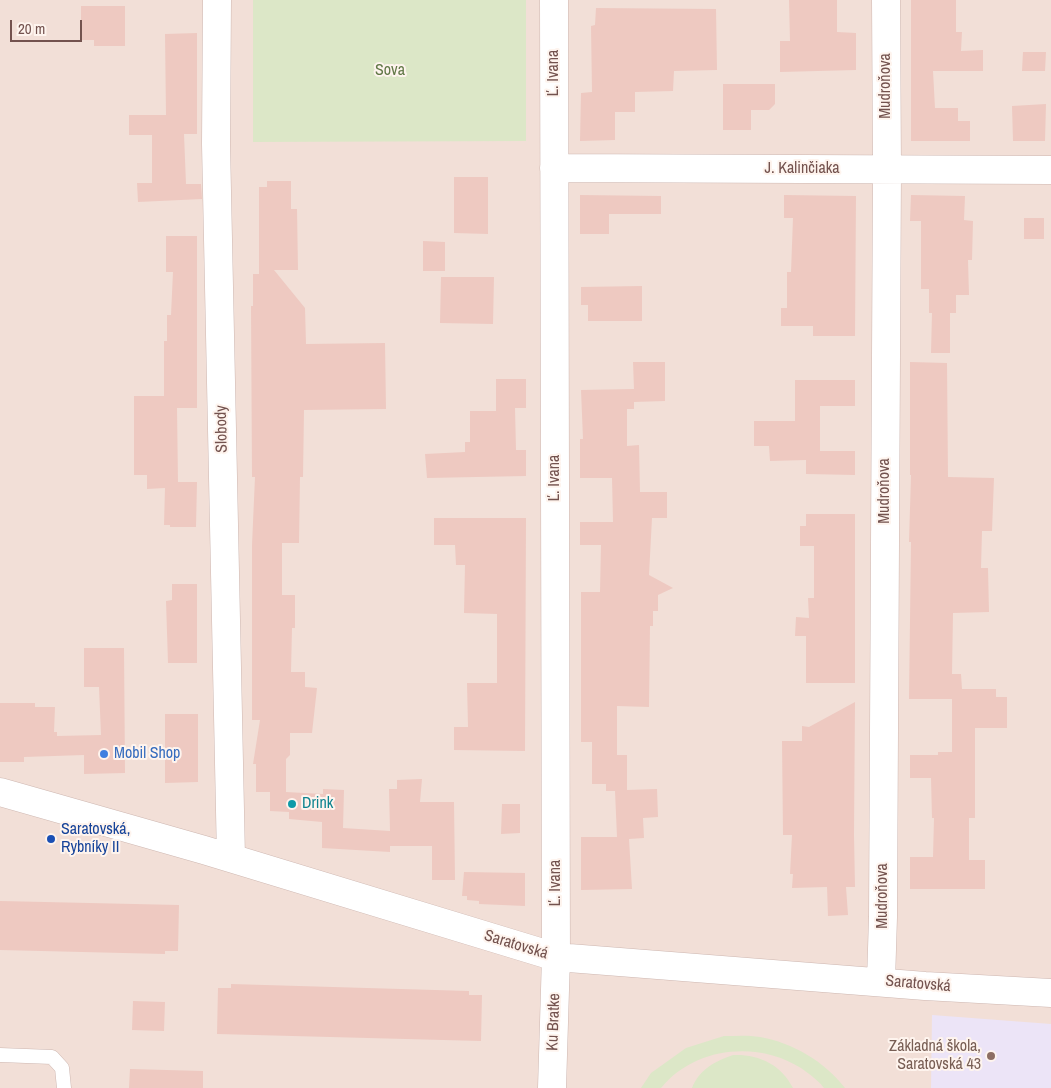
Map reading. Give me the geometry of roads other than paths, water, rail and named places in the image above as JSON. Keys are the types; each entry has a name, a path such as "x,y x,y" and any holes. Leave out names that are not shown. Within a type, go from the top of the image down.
{"street":[{"name":"Slobody","path":"216,0 216,154 231,858"},
{"name":"Ľ. Ivana","path":"554,0 556,957"},
{"name":"Mudroňova","path":"881,982 883,917 887,169 886,0"},
{"name":"J. Kalinčiaka","path":"554,168 1051,170"},
{"name":"Saratovská","path":"0,792 231,858 556,957 1051,993"},
{"name":"Ku Bratke","path":"552,1088 556,957"}],"lane":[{"path":"0,1056 52,1057 62,1068 64,1088"}],"place":[{"name":"Mobil Shop","path":"104,754"},
{"name":"Drink","path":"292,804"},
{"name":"Saratovská, Rybníky II","path":"51,839"},
{"name":"Základná škola, Saratovská 43","path":"991,1056"}],"park label":[{"name":"Sova","path":"390,71"}]}
